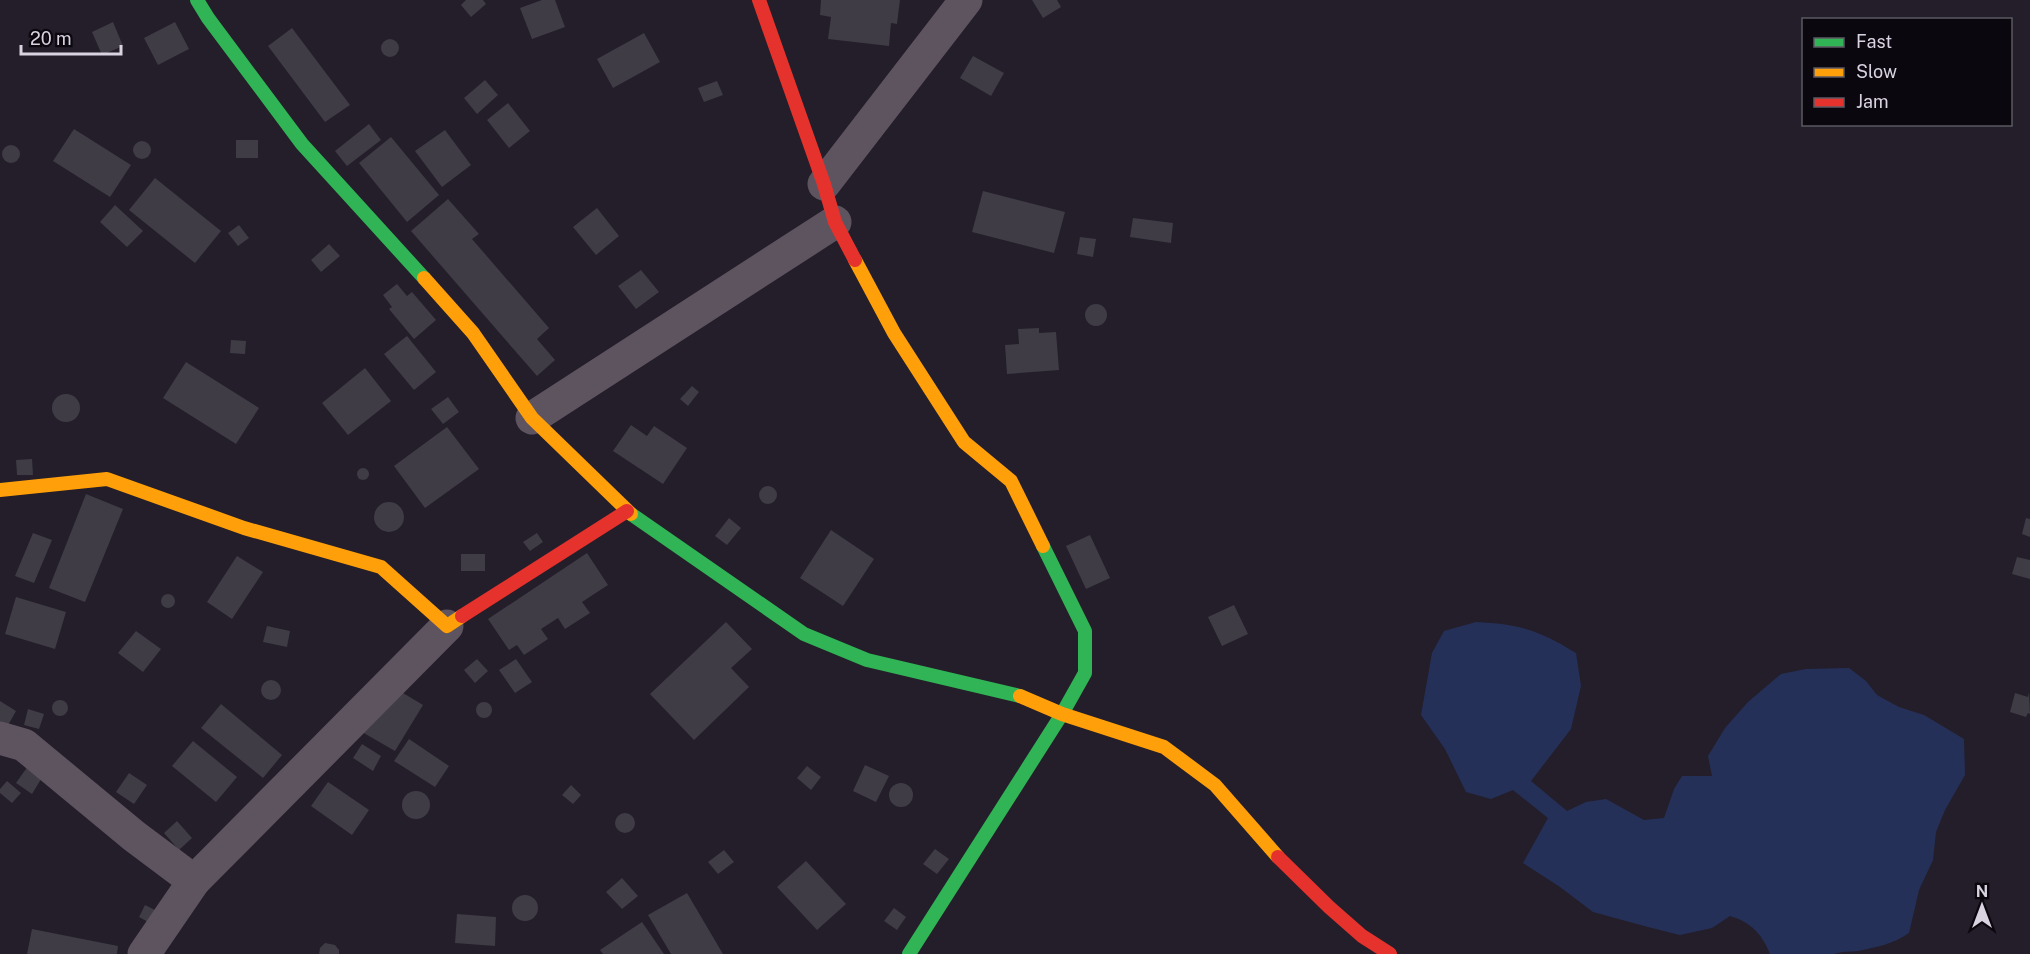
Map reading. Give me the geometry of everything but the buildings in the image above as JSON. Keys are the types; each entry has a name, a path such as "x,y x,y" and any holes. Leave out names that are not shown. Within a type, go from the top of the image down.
{"street":[{"path":"196,0 302,144 473,333 532,418 627,511 804,634 867,660 1018,695 1062,714 1164,747 1215,785 1271,850 1329,907 1362,936 1390,954"},
{"path":"759,0 824,184 835,222 894,333 964,442 1011,481 1085,631 1085,673 1062,714 909,954"},
{"path":"824,184 966,0"},
{"path":"532,418 835,222"},
{"path":"0,490 107,479 243,528 381,567 447,626"},
{"path":"144,954 194,881 447,626 627,511"},
{"path":"0,738 24,745 134,836 194,881"}],"water":[{"path":"1476,622 1505,624 1528,630 1551,639 1576,653 1581,686 1571,729 1531,781 1567,811 1586,802 1606,799 1644,820 1664,818 1674,789 1682,776 1712,776 1708,756 1725,728 1748,702 1781,674 1806,669 1849,668 1866,681 1877,695 1899,707 1924,715 1964,739 1965,775 1945,810 1936,832 1933,860 1919,890 1909,933 1891,942 1858,951 1834,954 1770,954 1763,940 1750,925 1730,916 1712,928 1680,935 1648,927 1593,912 1523,863 1548,818 1513,790 1491,799 1466,792 1445,749 1421,715 1432,653 1444,631"}],"traffic: fast":[{"path":"197,0 302,144 424,278"},
{"path":"631,514 804,634 867,660 1020,696"},
{"path":"909,954 1062,714 1085,673 1085,631 1043,546"}],"traffic: slow":[{"path":"855,260 894,333 964,442 1011,481 1043,546"},
{"path":"424,278 473,333 532,418 631,514"},
{"path":"0,490 107,479 244,528 381,567 447,626 462,616"},
{"path":"1020,696 1062,714 1164,747 1215,785 1278,857"}],"traffic: jam":[{"path":"759,0 824,184 835,222 855,260"},
{"path":"462,616 627,511"},
{"path":"1278,857 1362,936 1390,954"}]}
